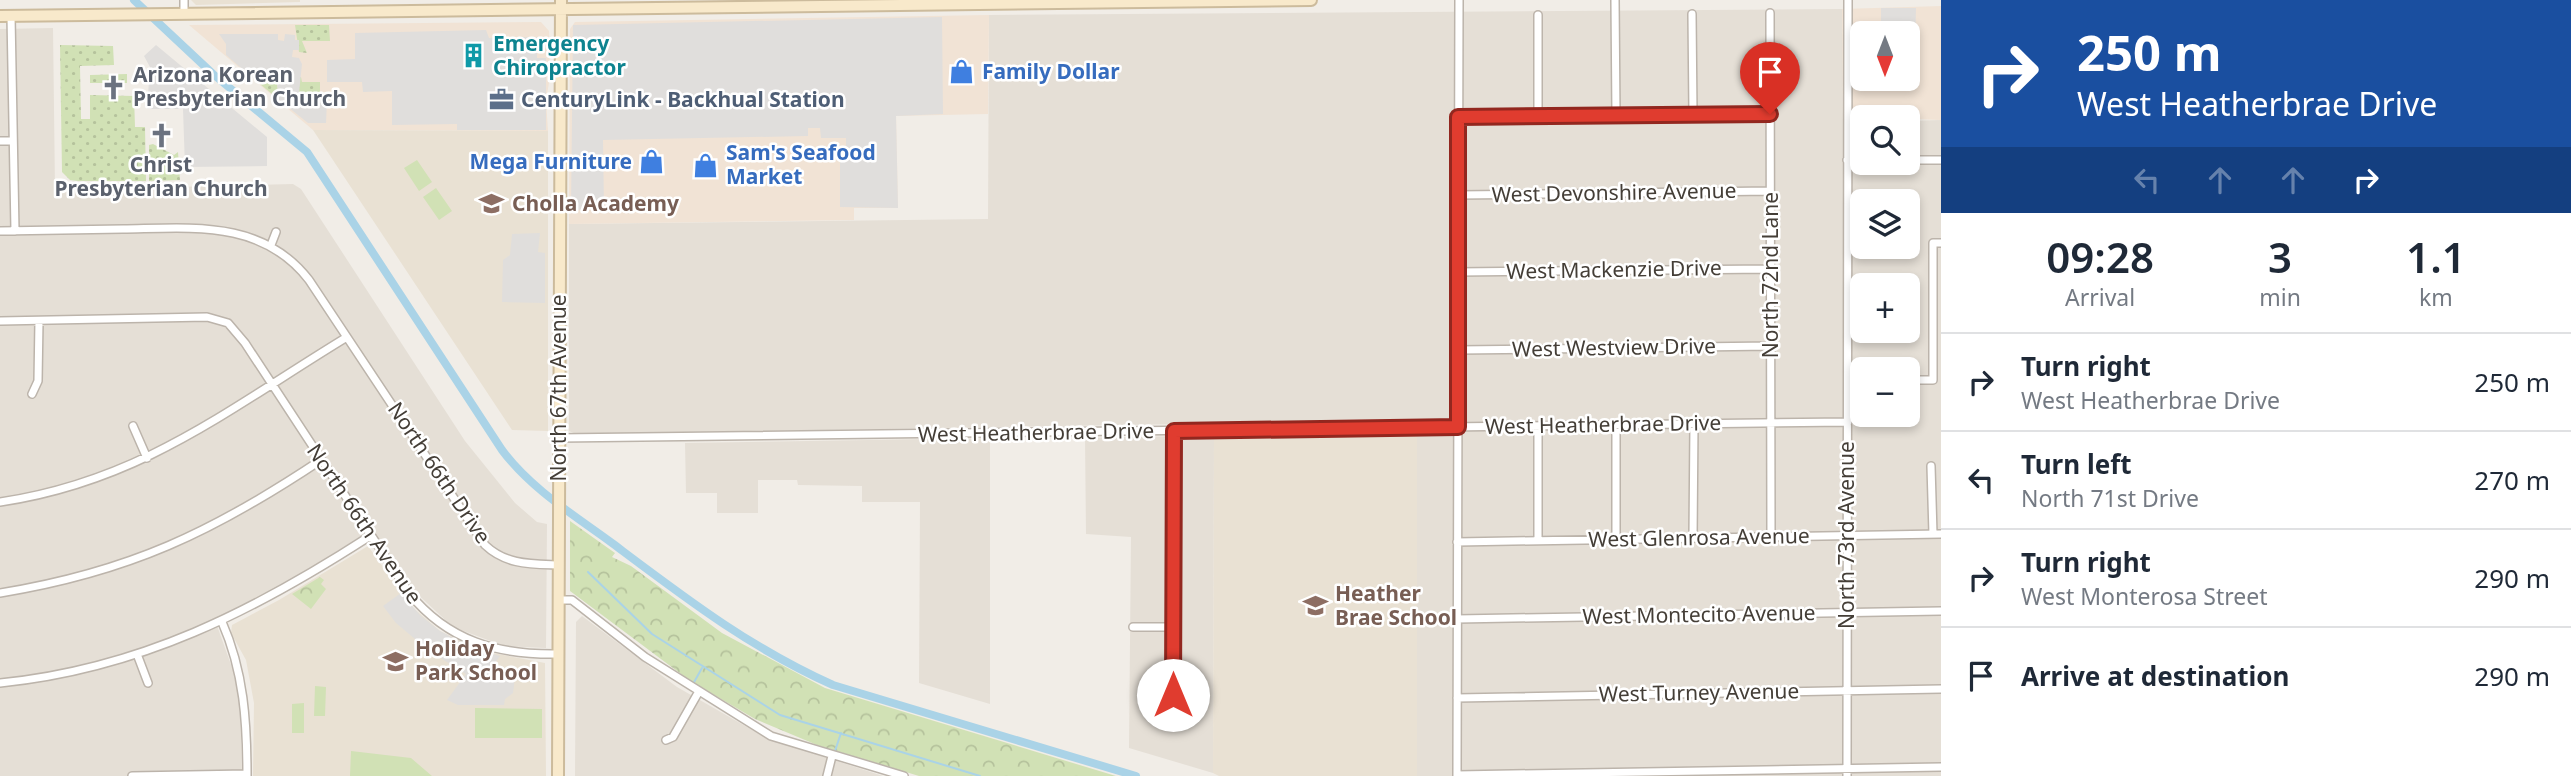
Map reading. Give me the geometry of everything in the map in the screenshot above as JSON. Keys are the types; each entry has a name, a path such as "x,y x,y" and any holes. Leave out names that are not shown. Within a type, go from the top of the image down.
{"main road":[{"path":"6,16 561,5 1311,0"},
{"name":"North 67th Avenue","path":"558,776 561,5"}],"street":[{"path":"184,0 184,13"},
{"path":"1459,0 1457,775 1847,772 1941,767"},
{"path":"1615,0 1616,115"},
{"name":"North 73rd Avenue","path":"1847,0 1847,772"},
{"name":"North 72nd Lane","path":"1770,13 1771,537"},
{"path":"1692,14 1693,114"},
{"path":"1538,15 1538,116"},
{"path":"6,16 16,231"},
{"path":"1458,117 1770,114"},
{"path":"0,141 13,141"},
{"path":"1920,160 1941,160"},
{"name":"West Devonshire Avenue","path":"1458,194 1770,191"},
{"path":"0,231 218,228 271,245 296,263 347,337 211,425 147,458 78,484 0,502"},
{"path":"271,245 276,232"},
{"path":"1920,380 1933,380 1933,243 1941,243"},
{"name":"West Mackenzie Drive","path":"1458,272 1771,269"},
{"path":"0,321 217,318 234,329 271,385"},
{"path":"32,394 38,381 39,321"},
{"name":"North 66th Drive","path":"347,337 485,545 495,554 514,562 558,565"},
{"name":"West Westview Drive","path":"1458,350 1771,346"},
{"name":"North 66th Avenue","path":"271,385 370,536 419,605 452,633 476,644 510,652 558,654"},
{"name":"West Heatherbrae Drive","path":"559,438 1848,422"},
{"path":"1693,538 1694,424"},
{"path":"1616,425 1616,540"},
{"path":"133,426 147,458"},
{"path":"1538,426 1538,540"},
{"path":"1173,717 1174,431"},
{"path":"0,593 109,569 185,541 258,502 321,460"},
{"path":"1931,466 1937,534"},
{"name":"West Glenrosa Avenue","path":"1457,542 1937,534"},
{"path":"0,683 76,671 137,654 222,622 288,587 370,536"},
{"path":"558,600 572,600 698,693 771,736 904,776"},
{"name":"West Montecito Avenue","path":"1457,619 1941,611"},
{"path":"132,776 247,775 245,702 237,664 222,622"},
{"path":"1133,628 1173,628"},
{"path":"137,654 148,683"},
{"name":"West Turney Avenue","path":"1457,698 1941,689"},
{"path":"666,740 673,737 698,693"},
{"path":"827,776 832,756"}],"shaded area":[{"path":"191,0 300,0 300,2 196,5"},
{"path":"1941,6 1941,120 1920,119 1920,105 1850,105 1850,121 1843,121 1842,9"},
{"path":"1881,8 1916,8 1916,21 1881,21"},
{"path":"1842,9 1843,121 1850,121 1850,175 1920,175 1920,121 1941,120 1941,776 1417,776 1417,420 576,434 569,431 569,224 988,219 989,15"},
{"path":"989,15 988,114 896,116 898,208 854,208 854,220 569,224 570,29 575,22"},
{"path":"942,17 943,114 896,116 898,208 840,207 840,149 846,148 846,138 821,138 820,128 808,128 808,136 603,140 604,209 571,210 573,25"},
{"path":"541,22 549,31 550,77 546,100 548,131 313,130 189,25"},
{"path":"53,28 55,190 293,184 301,189 465,441 515,503 537,522 547,524 546,648 504,646 453,627 414,591 372,529 290,581 215,620 235,676 240,699 242,776 0,776 0,29"},
{"path":"486,30 489,38 537,37 537,58 546,58 546,130 457,130 457,124 392,125 392,91 363,92 362,82 327,82 327,60 355,59 355,33"},
{"path":"219,34 278,34 278,40 284,41 285,34 295,35 295,40 299,40 299,50 293,50 292,57 299,58 302,64 299,93 318,93 318,99 327,100 326,123 308,123 278,99 277,79 254,79 226,55 226,44"},
{"path":"156,45 267,137 267,166 185,167 183,109 147,109 150,67 144,56"},
{"path":"313,130 548,131 548,431 512,430"},
{"path":"540,233 538,252 545,253 545,303 502,302 503,260 510,255 512,234"},
{"name":"Heather Brae School","path":"1417,436 1417,776 1219,776 1213,773 1214,438"},
{"path":"990,438 990,704 919,683 920,502 862,502 862,486 798,485 797,480 758,480 758,513 717,513 717,493 686,493 685,443"},
{"path":"1085,438 1214,438 1213,773 1129,748 1131,537 1086,534"},
{"name":"Holiday Park School","path":"368,546 411,606 440,631 482,651 545,663 546,776 253,776 254,703 246,660 231,633 232,625"},
{"path":"401,593 420,615 440,631 470,647 500,656 489,671 513,673 515,678 513,693 505,699 504,705 458,705 447,700 466,674 428,650 396,623 383,606"},
{"path":"582,616 677,687 766,738 883,776 575,776 576,622"}],"green space":[{"path":"295,25 329,25 330,41 302,41 307,53 299,52"},
{"path":"60,45 113,46 114,65 80,66 81,119 90,119 90,95 134,96 135,127 145,127 146,181 78,181 70,180 62,172"},
{"path":"127,74 127,83 90,83 90,75"},
{"path":"298,77 301,77 302,82 320,82 320,96 317,93 299,93"},
{"path":"277,78 278,99 254,79"},
{"path":"153,144 174,155 178,152 180,180 149,181 149,145"},
{"path":"417,160 432,182 419,191 404,168"},
{"path":"436,188 452,211 439,220 423,197"},
{"path":"570,521 615,553 612,557 631,566 722,633 825,688 1116,776 919,776 817,745 755,719 689,680 570,591"},
{"path":"320,577 324,580 321,584 326,589 311,609 292,594"},
{"path":"315,686 326,687 325,716 314,716"},
{"path":"304,703 304,733 292,733 292,704"},
{"path":"475,708 542,709 542,738 475,738"},
{"path":"351,751 411,758 432,776 350,776"}],"waterway":[{"path":"134,0 213,74 307,152 502,450 526,477 554,501 718,620 774,655 833,685 1136,776"},
{"path":"588,572 652,634 780,715 980,776"},
{"path":"693,684 702,668"},
{"path":"835,751 841,733"}],"place":[{"name":"Emergency Chiropractor","path":"473,56"},
{"name":"Family Dollar","path":"962,72"},
{"name":"Arizona Korean Presbyterian Church","path":"113,87"},
{"name":"CenturyLink - Backhual Station","path":"501,100"},
{"name":"Christ Presbyterian Church","path":"161,136"},
{"name":"Mega Furniture","path":"652,162"},
{"name":"Sam's Seafood Market","path":"706,165"},
{"name":"Cholla Academy","path":"492,204"},
{"name":"Heather Brae School","path":"1315,606"},
{"name":"Holiday Park School","path":"395,661"}],"route":[{"path":"1173,695 1174,431 1458,427 1458,117 1770,114"}]}
